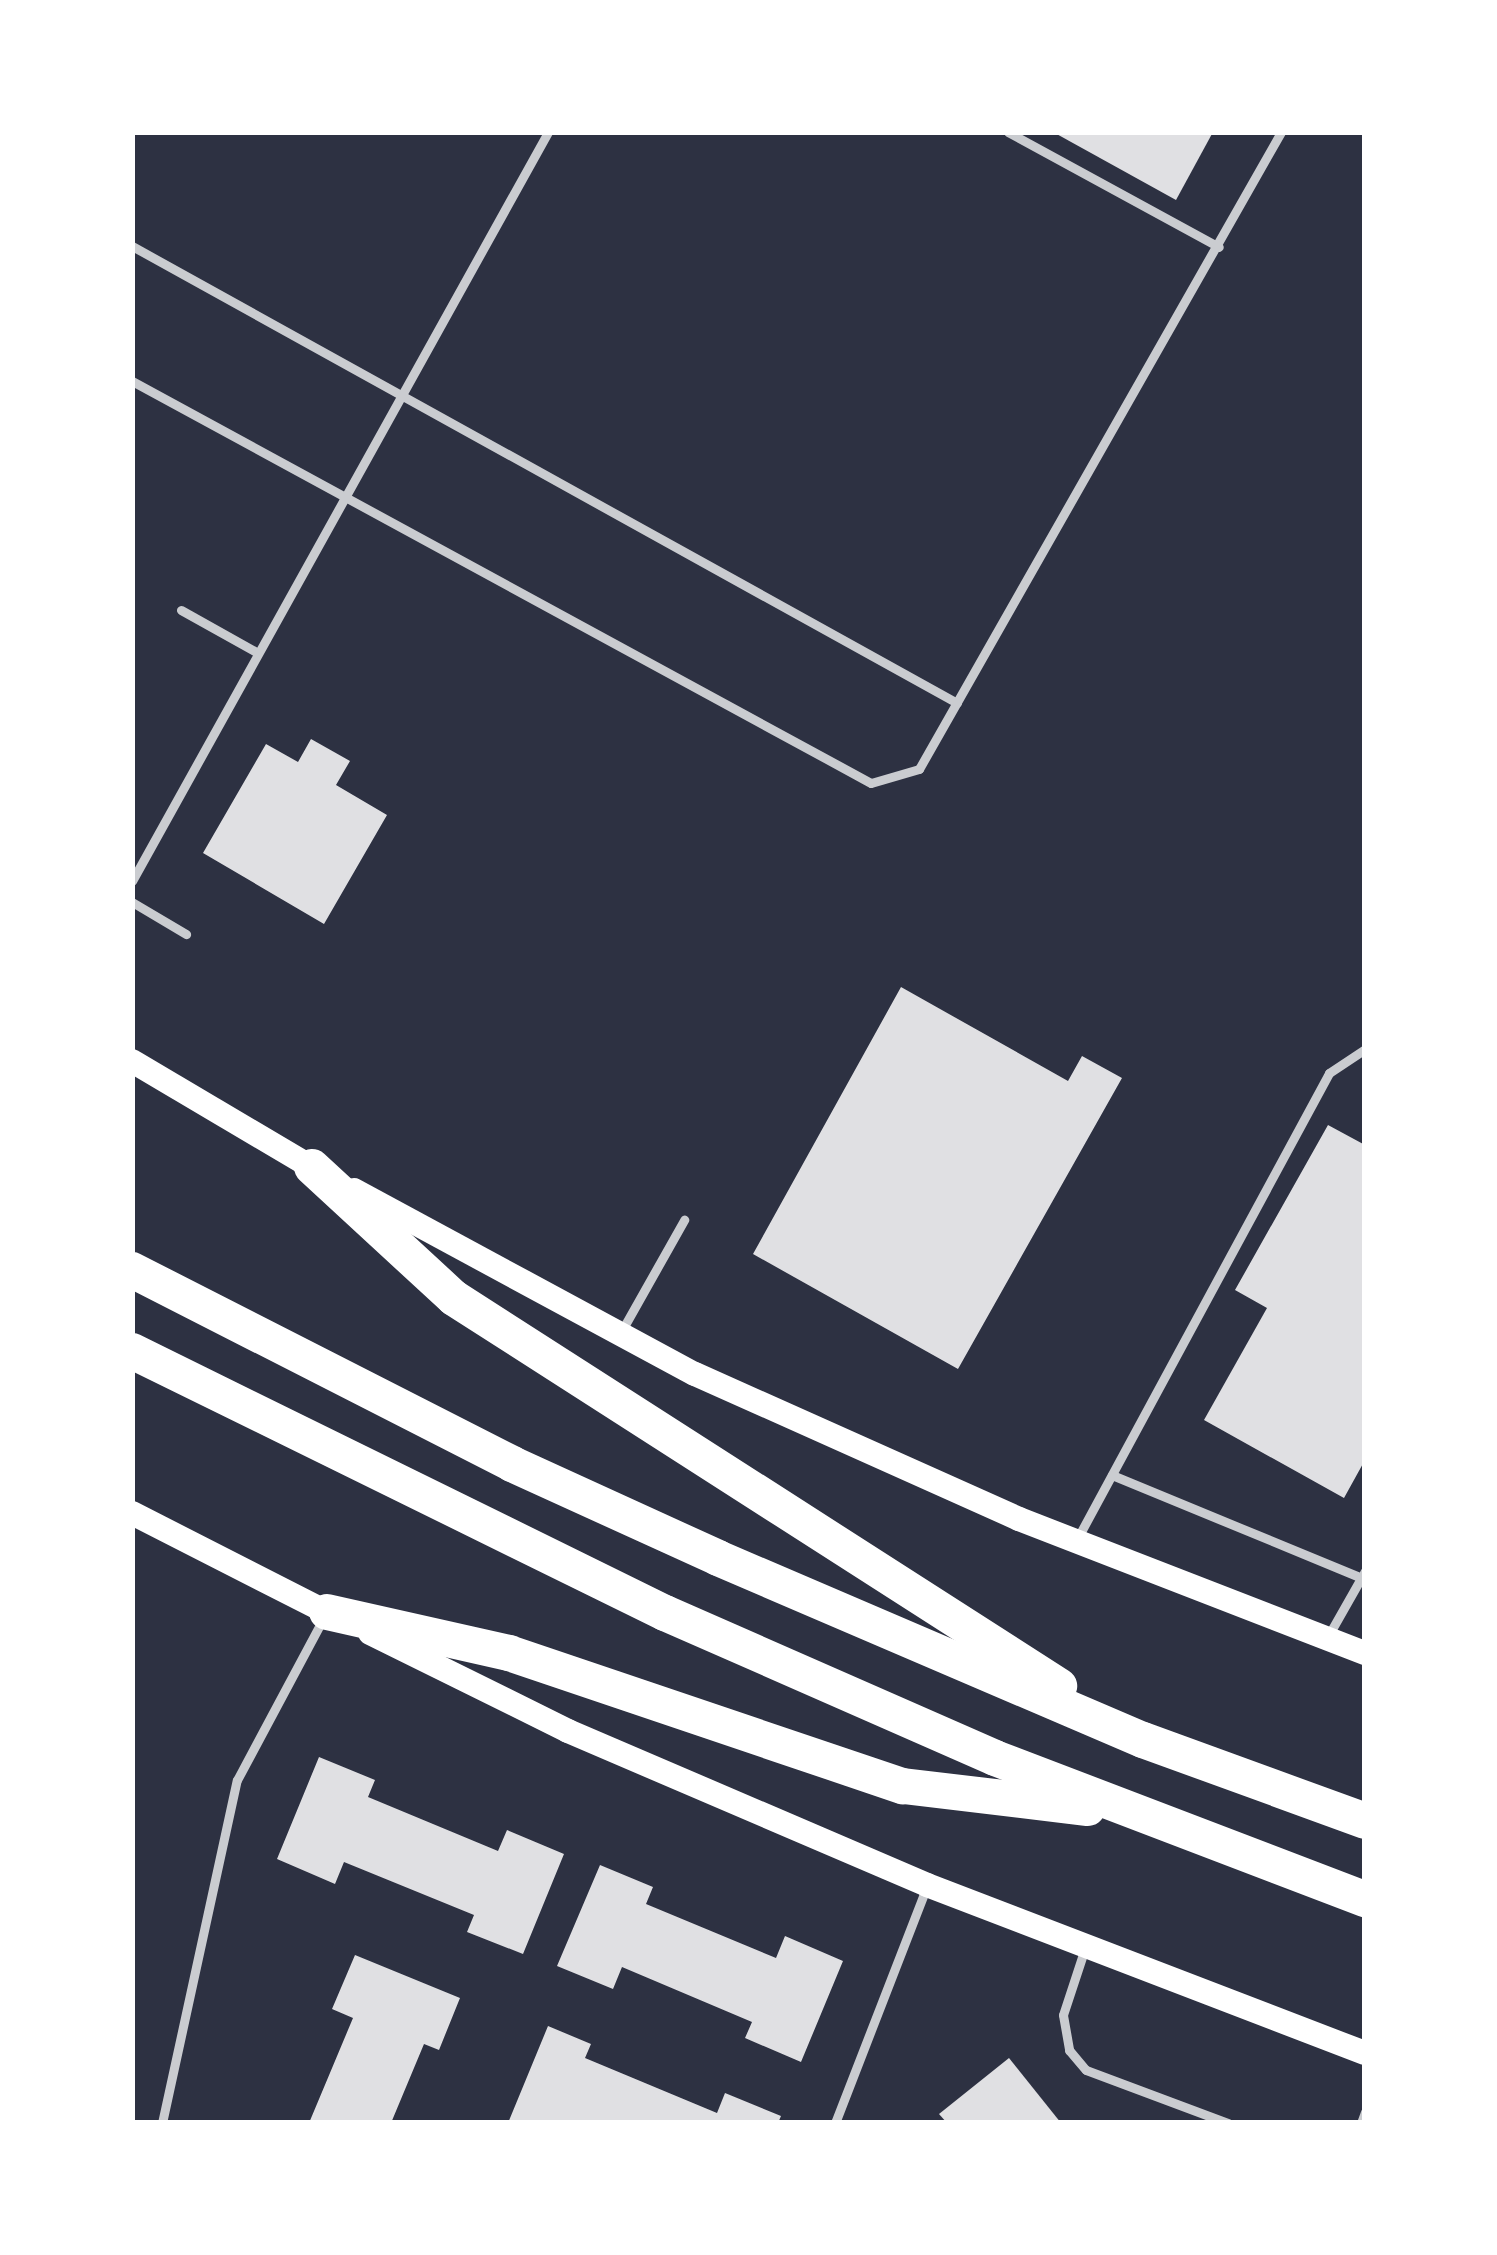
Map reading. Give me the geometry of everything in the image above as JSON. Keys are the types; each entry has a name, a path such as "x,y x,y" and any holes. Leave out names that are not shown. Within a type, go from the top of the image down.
{"highway":[{"path":"312,1168 454,1298 1143,1740"},
{"path":"132,1270 512,1464 1143,1740 1365,1821"},
{"path":"132,1351 665,1613 1141,1814 1365,1899"},
{"path":"327,1612 509,1653 903,1786 1141,1814"}],"main road":[{"path":"132,1061 312,1168 619,1337 1076,1541 1365,1653"},
{"path":"132,1513 568,1731 927,1885 1365,2053"}],"lane":[{"path":"132,881 548,132"},
{"path":"1008,132 1219,248"},
{"path":"132,381 871,783 920,769 1281,132"},
{"path":"132,246 957,703"},
{"path":"181,610 258,652"},
{"path":"132,902 186,934"},
{"path":"1076,1541 1329,1073 1365,1049"},
{"path":"619,1337 684,1220"},
{"path":"1112,1475 1361,1573 1327,1638"},
{"path":"161,2123 237,1780 327,1612"},
{"path":"835,2123 927,1885"},
{"path":"1086,1946 1063,2015 1070,2050 1086,2069 1228,2123"},
{"path":"1361,2123 1365,2112"}],"building":[{"path":"1053,132 1213,132 1176,200"},
{"path":"311,739 350,761 336,785 387,815 324,924 203,853 266,744 298,762"},
{"path":"901,987 1068,1081 1082,1056 1122,1078 958,1369 753,1254"},
{"path":"1328,1125 1365,1145 1365,1460 1344,1498 1204,1420 1267,1308 1235,1290"},
{"path":"319,1757 375,1780 368,1797 498,1851 507,1830 564,1854 523,1954 467,1932 474,1915 344,1862 335,1884 277,1859"},
{"path":"600,1865 653,1887 646,1904 776,1958 785,1936 843,1961 801,2062 745,2038 752,2022 622,1967 613,1989 557,1966"},
{"path":"355,1955 460,1998 439,2050 424,2044 391,2123 309,2123 353,2018 332,2009"},
{"path":"548,2026 591,2044 585,2058 717,2113 725,2093 781,2116 778,2123 508,2123"},
{"path":"1009,2058 1061,2123 947,2123 939,2114"}]}
